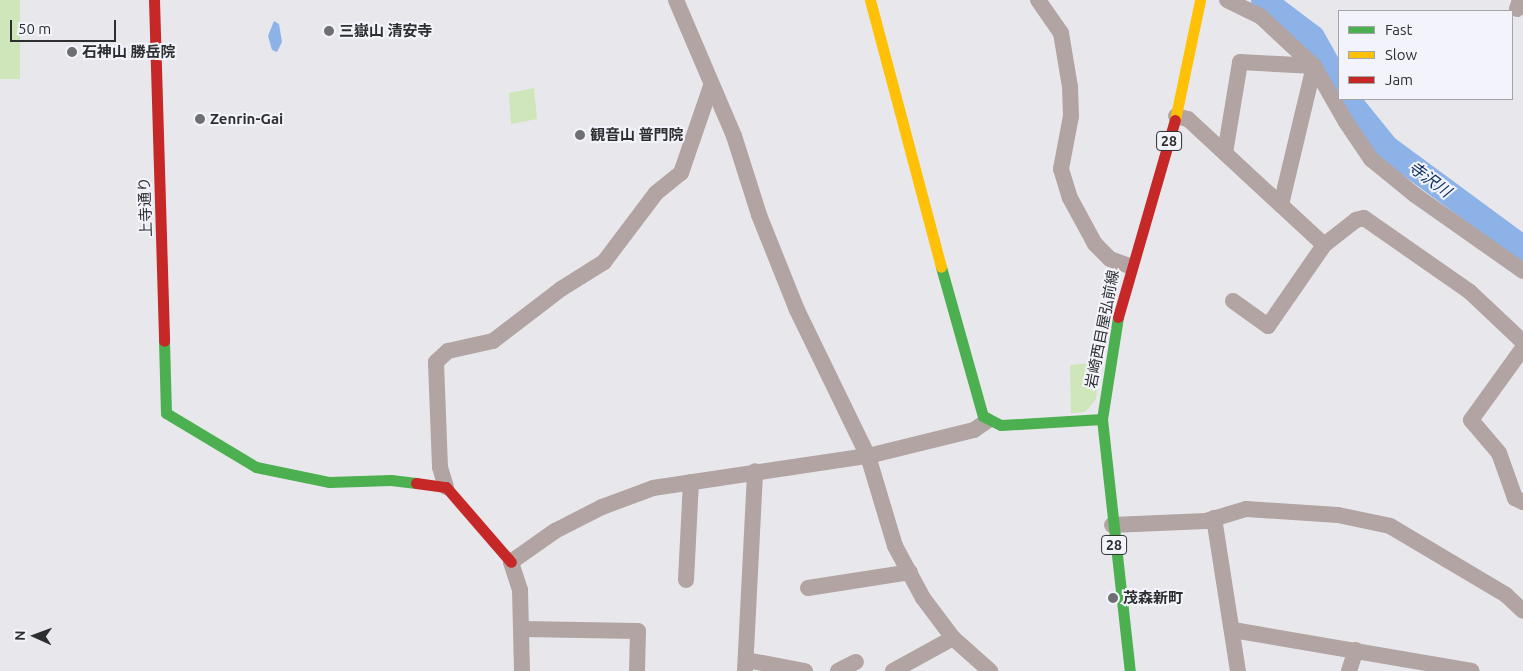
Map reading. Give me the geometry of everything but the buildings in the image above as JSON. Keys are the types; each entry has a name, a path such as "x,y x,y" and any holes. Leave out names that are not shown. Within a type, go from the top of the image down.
{"street":[{"name":"上寺通り","path":"154,0 166,412 256,467 329,482 391,480 446,487"},
{"path":"676,0 711,86 734,136 759,215 797,310 868,456 895,546 923,598 953,638 990,671"},
{"path":"870,0 955,322 980,409 987,421 1001,425 1102,419"},
{"path":"1038,0 1061,33 1064,51 1071,116 1061,169 1070,198 1095,244 1110,260 1130,266"},
{"name":"岩崎西目屋弘前線","path":"1130,671 1112,526 1102,419 1111,346 1130,266 1176,116 1200,0"},
{"path":"1227,0 1260,16 1314,66 1346,122 1371,159 1523,271"},
{"path":"1225,153 1240,62 1314,66"},
{"path":"1280,205 1314,66"},
{"path":"522,671 520,590 511,562 446,487 440,467 436,362 448,351 493,340 561,289 604,262 656,193 681,173 711,86"},
{"path":"1176,116 1188,120 1324,244"},
{"path":"1233,301 1268,326 1324,244 1356,220 1364,218 1470,292 1523,342"},
{"path":"1523,348 1471,420 1499,453 1515,498 1523,502"},
{"path":"511,562 555,531 602,507 653,488 755,471 790,470 868,456 974,430 987,421"},
{"path":"755,471 746,665 805,671"},
{"path":"686,580 690,482"},
{"path":"1112,526 1214,518 1246,509 1338,515 1390,526 1506,595 1523,611"},
{"path":"1214,518 1238,671"},
{"path":"808,588 910,572"},
{"path":"522,629 638,631 637,671"},
{"path":"1233,630 1472,671"},
{"path":"893,671 953,638"},
{"path":"1349,671 1356,650"},
{"path":"838,671 856,662"}],"green space":[{"path":"0,0 20,0 20,79 0,79"},
{"path":"534,88 537,119 511,124 509,93"},
{"path":"1100,362 1096,399 1085,412 1071,413 1070,365"}],"water":[{"path":"274,21 279,24 282,42 277,52 272,50 268,36"}],"waterway":[{"name":"寺沢川","path":"1263,0 1312,37 1338,83"},
{"name":"寺沢川","path":"1348,100 1386,147 1523,248"}],"traffic: fast":[{"path":"941,267 983,416 1001,425 1102,419"},
{"path":"1118,317 1102,419 1130,671"},
{"path":"164,341 166,413 256,467 329,482 391,480 416,483"}],"traffic: slow":[{"path":"870,0 941,267"},
{"path":"1175,120 1200,0"}],"traffic: jam":[{"path":"154,0 164,341"},
{"path":"1118,317 1175,120"},
{"path":"416,483 446,487 511,562"}],"place":[{"name":"三嶽山 清安寺","path":"329,31"},
{"name":"石神山 勝岳院","path":"72,52"},
{"name":"Zenrin-Gai","path":"200,119"},
{"name":"観音山 普門院","path":"580,135"},
{"name":"茂森新町","path":"1113,598"}]}
